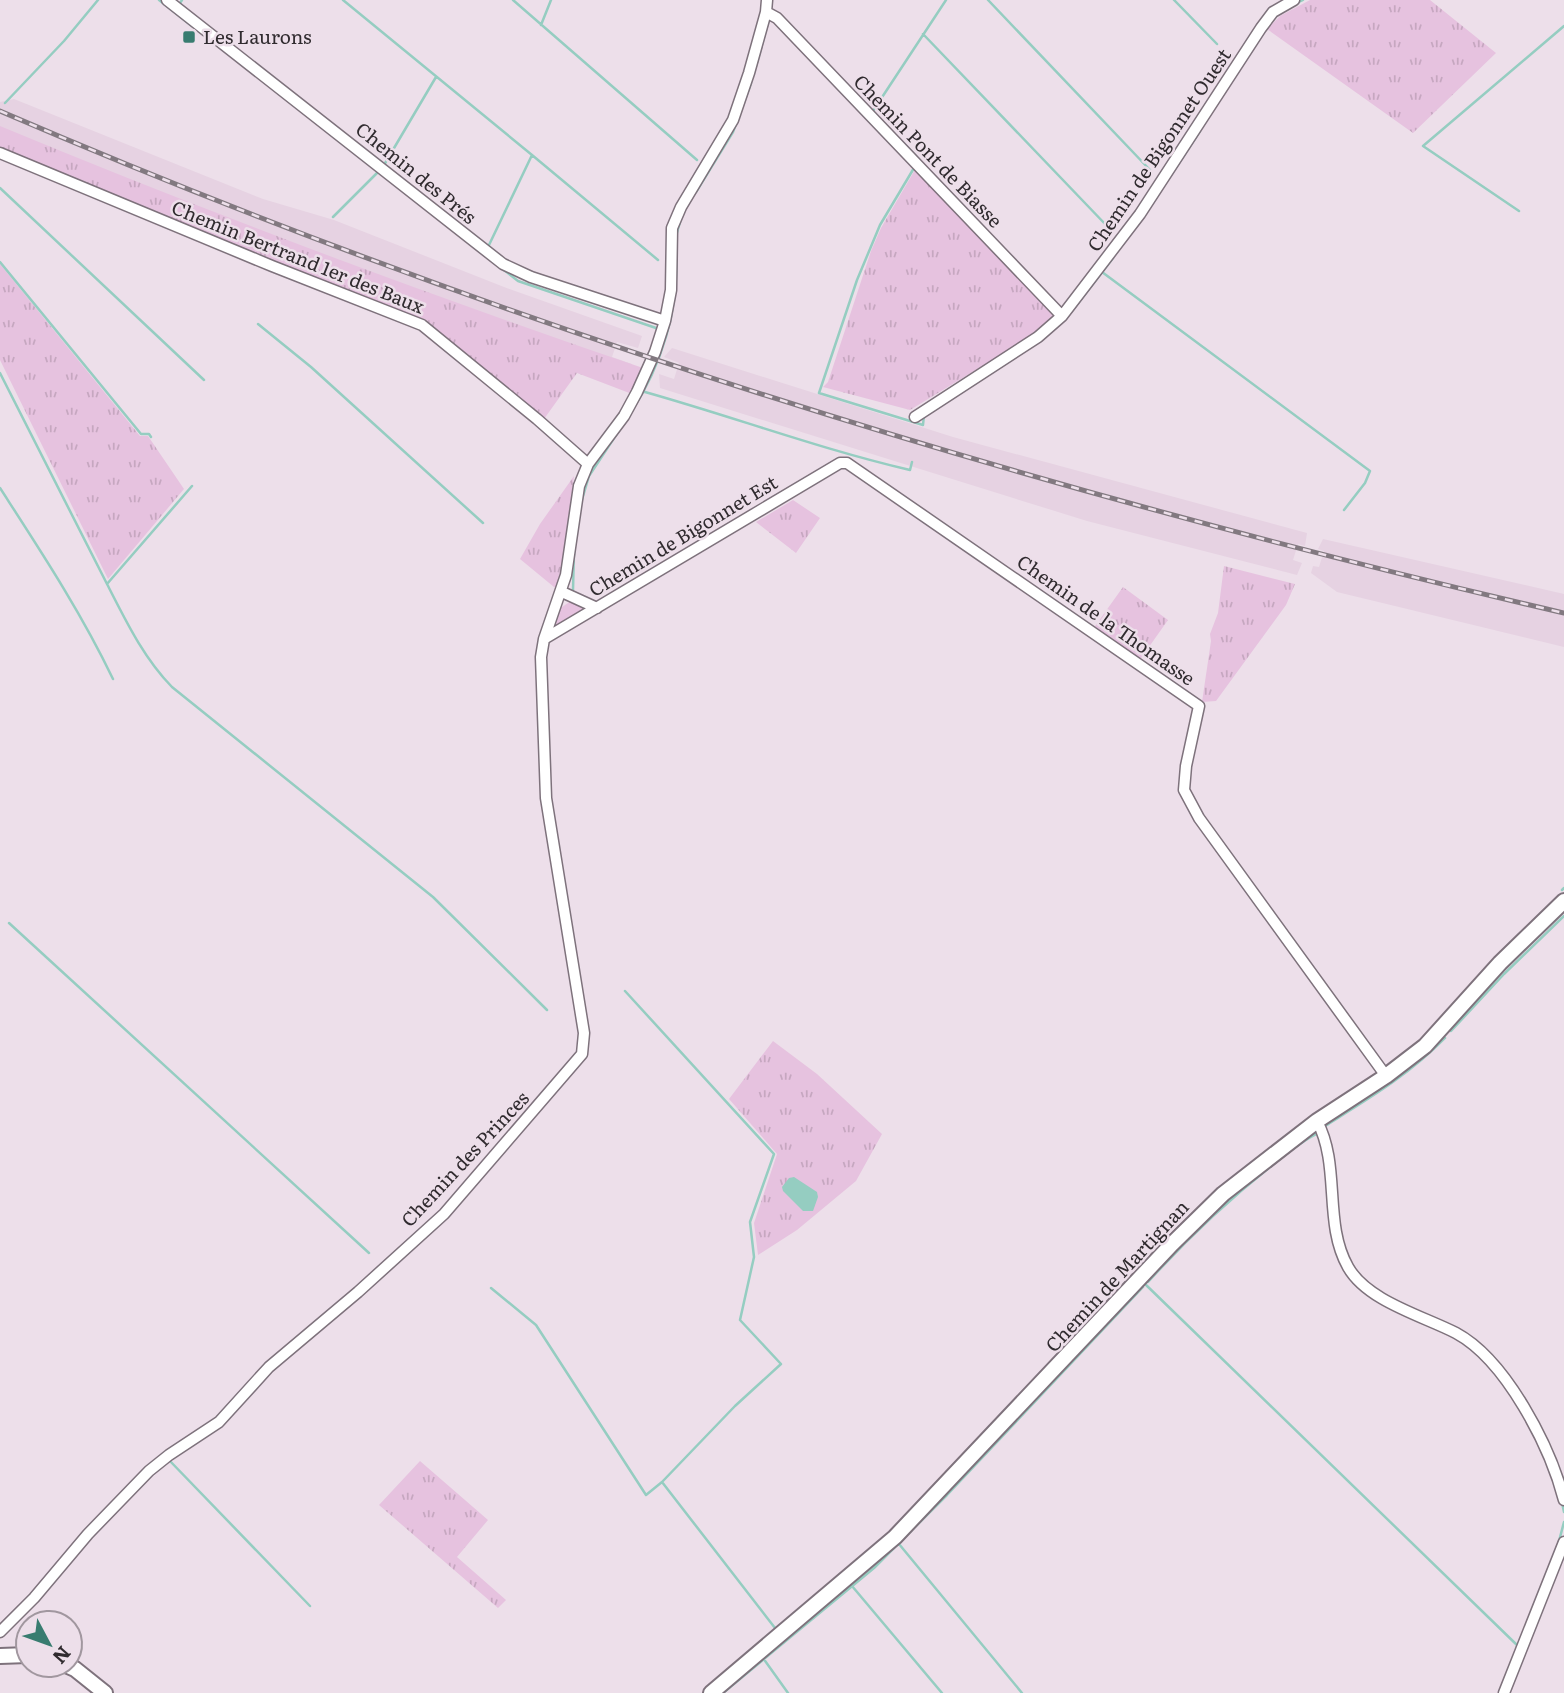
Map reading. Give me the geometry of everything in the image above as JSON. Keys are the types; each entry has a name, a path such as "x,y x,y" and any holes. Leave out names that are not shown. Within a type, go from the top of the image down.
{"main road":[{"name":"Chemin de Martignan","path":"710,1693 895,1537 1204,1212 1241,1179 1317,1122 1426,1046 1500,963 1564,901"},
{"path":"84,1676 105,1693"}],"street":[{"name":"Chemin des Princes","path":"0,1632 149,1471 219,1422 268,1367 358,1292 444,1214 582,1054 584,1033 546,798 541,657 544,639 562,592 579,486 588,464 624,416 655,352 671,290 672,228 681,207 733,120 766,12 767,0"},
{"name":"Chemin de Bigonnet Ouest","path":"915,417 1038,337 1062,316 1140,214 1261,28 1273,12 1294,0"},
{"name":"Chemin des Prés","path":"172,1 503,264 531,277 664,321"},
{"name":"Chemin Pont de Biasse","path":"766,12 777,18 1062,316"},
{"name":"Chemin Bertrand 1er des Baux","path":"0,153 422,325 588,464"},
{"name":"Chemin de Bigonnet Est","path":"544,639 840,463"},
{"name":"Chemin de la Thomasse","path":"840,463 847,463 1199,706 1189,747 1184,790 1199,818 1386,1076"},
{"path":"562,592 597,608"},
{"path":"1317,1122 1325,1143 1333,1185 1336,1235 1348,1268 1366,1287 1384,1300 1456,1333 1479,1350 1500,1374 1525,1412 1553,1467 1564,1500"},
{"path":"1504,1693 1564,1542"}],"shaded area":[{"path":"14,99 263,199 334,220 504,287 642,336 638,348 617,342 612,357 632,364 628,376 0,134 0,102"},
{"path":"672,348 953,437 1307,533 1305,546 1298,544 1293,560 1302,563 1297,575 1087,521 660,388 659,374 674,379 679,363 664,357"},
{"path":"1323,539 1564,594 1564,647 1337,592 1311,573 1313,566 1319,567 1324,551 1318,549"},
{"path":"794,1177 817,1192 813,1211 803,1211 783,1191 782,1187 789,1178"}],"green space":[{"path":"1310,0 1430,0 1496,53 1413,133 1267,29 1280,16"},
{"path":"0,126 159,191 320,252 643,368 632,394 577,373 544,419 435,329 414,317 331,286 0,151"},
{"path":"916,168 1057,317 910,410 823,387 828,382 871,251 881,228"},
{"path":"0,264 140,436 148,436 184,489 108,579 0,360"},
{"path":"574,476 559,588 554,587 520,559 540,524"},
{"path":"793,500 820,518 796,553 756,522"},
{"path":"1224,566 1295,584 1286,605 1216,701 1202,702 1210,634 1218,613"},
{"path":"1123,587 1168,620 1139,661 1093,629"},
{"path":"571,601 586,611 551,633 559,609"},
{"path":"773,1041 817,1074 882,1134 856,1181 797,1230 758,1255 754,1223 777,1154 729,1099"},
{"path":"420,1461 488,1520 457,1557 506,1600 498,1608 379,1505"}],"waterway":[{"path":"5,103 64,41 98,0"},
{"path":"159,0 192,26"},
{"path":"343,0 532,155 489,245"},
{"path":"513,0 697,160"},
{"path":"541,25 551,0"},
{"path":"873,111 946,0"},
{"path":"988,0 1151,171"},
{"path":"1174,0 1217,44"},
{"path":"1295,4 1303,0"},
{"path":"756,66 769,19"},
{"path":"1519,211 1423,146 1564,26"},
{"path":"923,34 1107,226"},
{"path":"384,165 436,77"},
{"path":"696,192 733,132 751,83"},
{"path":"882,121 919,159 917,162"},
{"path":"1169,178 1200,131"},
{"path":"532,155 658,260"},
{"path":"914,168 880,225 857,280 819,393 923,425 924,415"},
{"path":"333,217 379,171"},
{"path":"0,188 204,380"},
{"path":"676,236 680,222"},
{"path":"631,412 652,375 666,336 675,295 676,253"},
{"path":"1072,311 1113,258"},
{"path":"0,262 141,434 149,434 151,437"},
{"path":"500,267 518,281 656,328"},
{"path":"1102,272 1370,471 1365,483 1344,510"},
{"path":"258,324 311,367 483,523"},
{"path":"0,373 107,584"},
{"path":"645,392 876,462 910,470 912,462"},
{"path":"581,503 589,476 622,426"},
{"path":"192,486 107,584 144,651 172,687 433,897 547,1010"},
{"path":"0,488 74,605 113,679"},
{"path":"573,590 574,551"},
{"path":"1451,1031 1504,974 1564,916"},
{"path":"9,923 369,1253"},
{"path":"625,991 774,1154 750,1222 754,1257 740,1320 781,1364 735,1406 662,1482"},
{"path":"1325,1126 1403,1075 1445,1038"},
{"path":"1148,1282 1191,1237 1238,1194 1293,1148 1318,1133"},
{"path":"1144,1283 1517,1647"},
{"path":"723,1693 874,1568 947,1495 1143,1287"},
{"path":"491,1288 536,1325 646,1495 662,1482 775,1628"},
{"path":"169,1460 310,1606"},
{"path":"1562,1503 1564,1512"},
{"path":"1558,1545 1564,1522"},
{"path":"899,1544 1022,1693"},
{"path":"852,1586 942,1693"},
{"path":"763,1658 788,1693"}],"railway":[{"path":"0,111 189,190 381,263 575,332 771,397 1166,513 1564,613"}],"place":[{"name":"Les Laurons","path":"189,37"}]}
